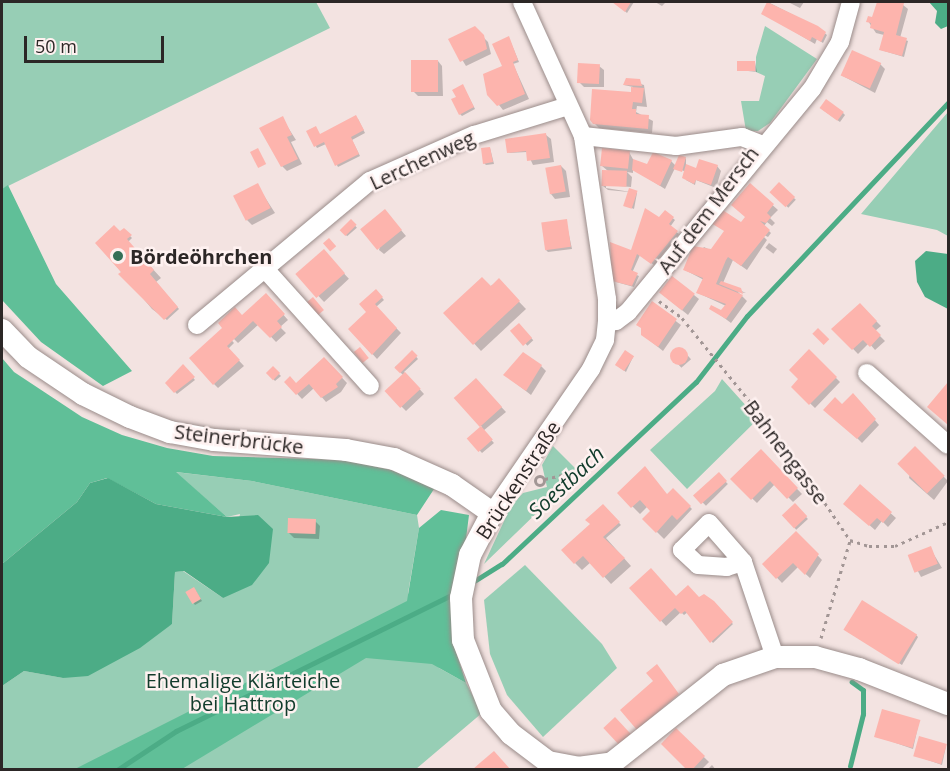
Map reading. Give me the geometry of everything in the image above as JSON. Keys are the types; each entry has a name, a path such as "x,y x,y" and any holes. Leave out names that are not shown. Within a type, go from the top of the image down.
{"street":[{"name":"Brückenstraße","path":"522,2 583,136 607,299 607,322 605,340 591,369 492,513 470,555 461,598 464,640 491,711 511,734 548,762 578,769 612,764 723,675 775,657 815,657 859,669 948,704"},
{"path":"763,145 812,88 840,42 851,2"},
{"name":"Lerchenweg","path":"197,325 370,181 474,135 568,106"},
{"name":"Auf dem Mersch","path":"583,136 676,146 742,137 763,145 628,312 616,321 607,322"},
{"path":"265,269 370,386"},
{"name":"Steinerbrücke","path":"2,330 28,357 83,394 130,417 171,432 214,441 346,450 394,459 452,485 492,513"},
{"path":"867,373 948,445"},
{"path":"743,562 775,657"}],"path":[{"name":"Bahnengasse","path":"646,291 682,318 706,351 787,447 850,540"},
{"path":"545,479 563,475"},
{"path":"815,657 850,540 869,546 895,546 948,522"}],"green space":[{"path":"2,2 316,2 330,28 2,189"},
{"path":"765,26 817,59 770,123 758,131 746,131 741,101 759,101 765,76 756,72 756,57"},
{"path":"948,112 948,236 937,230 861,214"},
{"path":"8,185 56,284 132,371 103,386 41,342 2,300 2,189"},
{"path":"2,358 14,372 82,417 122,435 167,448 213,456 346,460 391,470 436,486 417,515 252,481 176,472 227,517 156,504 107,478 90,483 77,502 2,564"},
{"path":"722,379 758,419 687,489 650,450 715,391"},
{"path":"553,446 579,472 484,564 511,506 523,493 547,487 542,465"},
{"name":"Ehemalige Klärteiche bei Hattrop","path":"175,472 252,481 417,515 419,528 408,593 439,668 466,683 482,713 416,769 2,770 2,686 24,671 63,678 172,624 175,572 183,571 223,598 240,514 227,517"},
{"name":"Ehemalige Klärteiche bei Hattrop","path":"441,510 469,515 453,642 466,683 432,664 366,658 182,769 73,770 407,601 419,528"},
{"path":"525,565 602,644 617,668 543,737 507,695 490,654 484,600"}],"shaded area":[{"path":"929,2 948,2 948,26 941,29 935,23 937,11"},
{"path":"926,251 948,254 948,309 925,297 917,282 915,261"},
{"path":"108,478 156,504 227,517 258,515 273,529 269,563 252,585 223,598 184,571 175,572 172,624 140,648 88,676 63,678 24,671 2,686 2,564 77,502 90,483"}],"building":[{"path":"612,2 631,2 625,12"},
{"path":"767,2 818,26 826,32 821,42 812,37 810,41 761,14"},
{"path":"877,2 904,3 896,35 907,38 902,56 879,50 884,32 870,28 871,23 866,22 868,16 872,17"},
{"path":"475,26 484,35 487,49 460,62 448,39"},
{"path":"509,36 518,60 513,62 525,94 497,106 487,95 483,74 502,66 492,44"},
{"path":"852,50 881,63 870,89 841,76"},
{"path":"411,60 438,60 438,92 411,92"},
{"path":"737,61 755,61 755,71 737,71"},
{"path":"578,63 600,64 599,84 577,83"},
{"path":"626,78 640,79 642,86 623,85"},
{"path":"463,84 474,107 459,115 451,99 456,97 452,90"},
{"path":"631,87 644,88 642,103 633,102 632,109 636,109 636,114 649,115 648,129 593,124 590,120 592,89 631,92"},
{"path":"826,99 844,112 837,121 820,108"},
{"path":"356,115 364,130 351,137 359,154 335,166 324,142 314,147 306,131 316,126 320,134"},
{"path":"283,116 292,135 287,137 298,159 281,167 259,128"},
{"path":"546,133 550,158 527,161 526,151 507,153 505,139"},
{"path":"490,147 493,162 483,164 481,148"},
{"path":"258,148 266,164 258,168 250,152"},
{"path":"602,148 630,151 628,169 600,166"},
{"path":"653,152 672,160 660,186 632,170 633,159 647,164"},
{"path":"679,155 686,157 682,172 673,169"},
{"path":"699,159 718,165 711,185 696,180 694,184 682,178 686,164 696,168"},
{"path":"561,165 566,192 550,194 545,168"},
{"path":"602,170 627,171 626,187 601,186"},
{"path":"779,182 795,197 786,207 769,192"},
{"path":"258,183 271,208 246,221 233,196"},
{"path":"750,183 774,204 767,213 771,217 766,223 760,221 770,230 741,266 728,257 726,260 716,284 743,295 726,319 709,309 711,305 721,310 726,304 696,293 703,278 683,270 693,246 711,249 724,231 711,223 721,209 741,222 745,217 731,205"},
{"path":"629,188 638,191 632,209 623,206"},
{"path":"645,208 659,217 665,210 674,217 669,224 678,231 651,264 637,254 631,270 638,273 632,286 612,281 610,242 631,250"},
{"path":"385,209 402,230 377,250 360,229"},
{"path":"351,219 357,225 345,236 340,230"},
{"path":"567,219 571,247 545,250 541,223"},
{"path":"114,225 120,231 124,228 132,235 127,239 154,270 150,274 178,307 164,320 118,274 121,272 95,243"},
{"path":"329,238 336,246 330,252 323,243"},
{"path":"324,249 345,273 316,298 295,274"},
{"path":"672,276 695,294 682,310 659,293"},
{"path":"482,277 491,286 499,278 520,301 473,345 443,313"},
{"path":"721,281 741,288 743,294 719,284"},
{"path":"376,289 383,297 375,304 397,328 372,355 348,329 366,312 359,304"},
{"path":"266,293 285,314 277,321 282,327 270,338 253,321 227,346 240,360 213,385 189,358 222,328 218,323 235,307 242,315"},
{"path":"313,297 324,310 318,315 307,302"},
{"path":"652,301 677,319 658,347 641,335 641,328 636,325"},
{"path":"860,303 877,321 872,326 881,335 870,347 863,340 852,350 831,329"},
{"path":"519,323 532,338 523,346 510,331"},
{"path":"818,328 829,339 824,345 812,334"},
{"path":"360,347 369,358 363,363 354,352"},
{"path":"679,347 685,350 688,356 685,362 679,365 673,362 670,356 673,350"},
{"path":"809,349 837,377 809,405 791,387 798,379 789,370"},
{"path":"412,350 418,356 400,373 394,368"},
{"path":"625,350 634,356 624,371 615,365"},
{"path":"523,352 542,365 526,391 503,375"},
{"path":"324,357 343,377 336,384 338,387 321,398 309,384 296,395 284,382 290,376 296,383"},
{"path":"183,364 195,377 174,393 165,383"},
{"path":"273,366 280,373 273,380 266,373"},
{"path":"405,372 421,389 400,408 385,391"},
{"path":"476,378 502,407 480,427 454,398"},
{"path":"948,382 948,425 927,407"},
{"path":"853,393 876,419 857,439 823,410 835,397 842,404"},
{"path":"481,426 493,440 478,452 467,438"},
{"path":"915,446 945,476 927,493 897,464"},
{"path":"761,449 798,488 787,499 770,481 751,500 730,479"},
{"path":"645,466 667,494 673,488 691,506 677,520 672,515 656,533 642,519 650,511 640,500 631,508 617,493"},
{"path":"719,472 727,481 701,504 693,495"},
{"path":"860,484 892,512 883,523 877,518 869,526 843,504"},
{"path":"795,503 807,516 794,528 782,515"},
{"path":"603,504 620,522 603,537 625,558 603,578 583,556 574,564 561,550 590,524 585,520"},
{"path":"288,518 316,519 315,534 287,533"},
{"path":"796,531 819,554 805,575 793,563 776,579 762,564"},
{"path":"931,546 938,564 914,573 908,555"},
{"path":"651,568 676,596 688,585 699,597 704,594 714,601 733,622 710,643 685,611 681,614 675,608 660,622 629,588"},
{"path":"194,587 201,599 192,604 185,592"},
{"path":"862,600 917,634 899,664 843,630"},
{"path":"657,664 679,694 637,730 620,710 653,681 646,673"},
{"path":"882,709 920,720 912,748 874,737"},
{"path":"615,717 632,735 620,746 603,728"},
{"path":"676,728 705,756 692,770 687,770 661,744"},
{"path":"919,736 947,744 941,764 913,756"},
{"path":"494,751 511,770 472,770 481,762"}],"waterway":[{"name":"Soestbach","path":"471,583 502,564 696,382 747,316 948,103"},
{"name":"Soestbach","path":"117,770 176,731 455,593"},
{"path":"850,766 863,714 863,690 852,682"}],"place":[{"name":"Bördeöhrchen","path":"118,256"}]}
